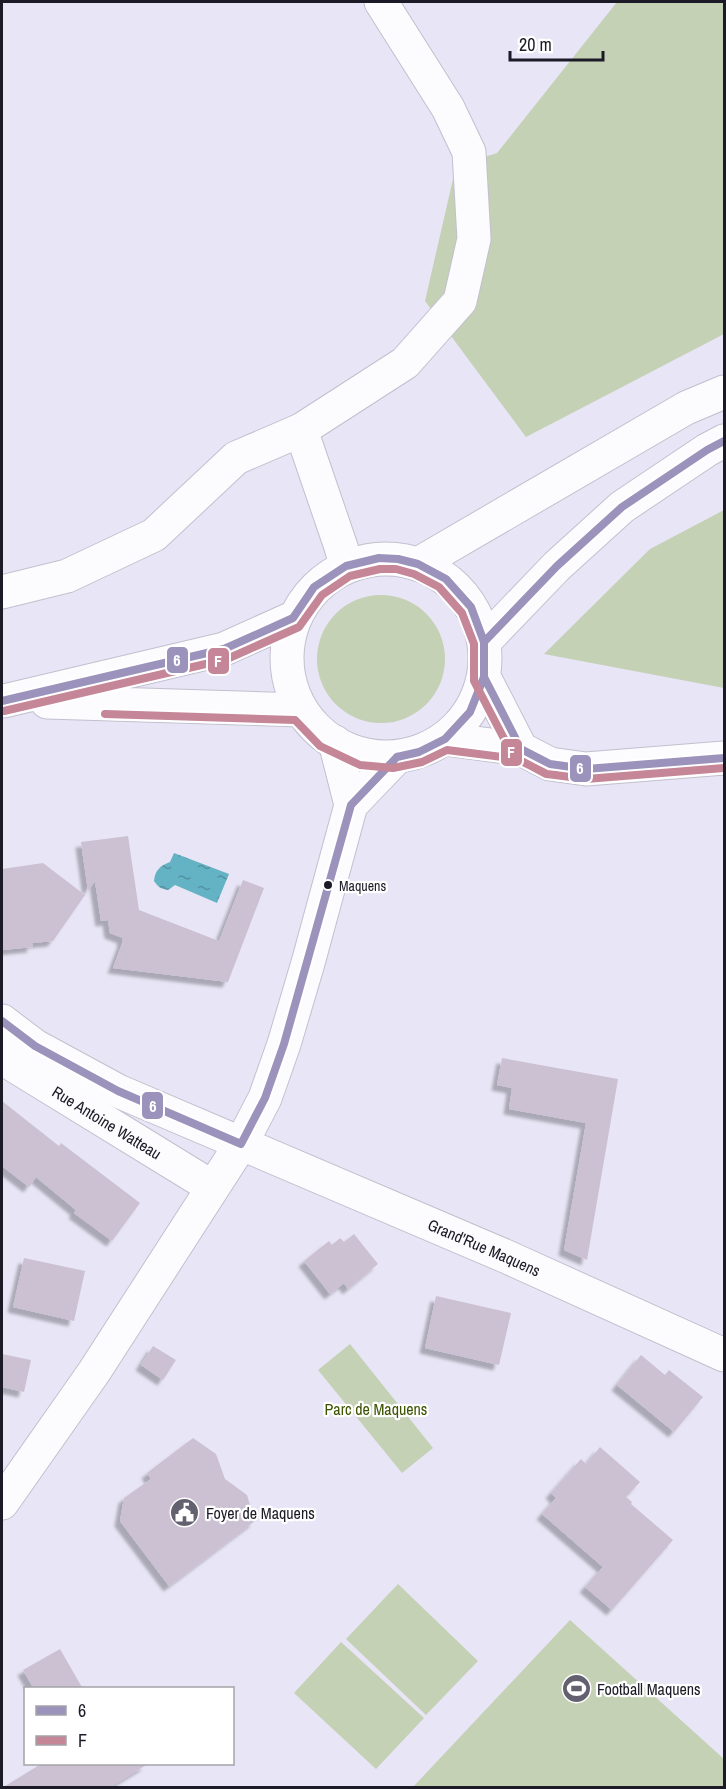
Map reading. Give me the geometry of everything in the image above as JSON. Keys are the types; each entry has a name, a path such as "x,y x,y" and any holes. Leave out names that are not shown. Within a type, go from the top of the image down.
{"street":[{"path":"2,592 67,576 154,534 236,458 301,430 405,363 460,301 474,239 469,152 448,108 381,2"},
{"path":"418,564 686,408 724,392"},
{"path":"301,430 346,566"},
{"path":"484,642 557,566 622,507 724,441"},
{"path":"379,558 418,564 446,579 471,607 484,642 484,677 470,712 445,739 419,752 397,757 362,755 326,738 300,710 286,665 293,618 314,587 346,566 379,558"},
{"path":"3,701 224,649 293,618"},
{"path":"484,677 521,749"},
{"path":"3,701 300,710"},
{"path":"445,739 521,749 550,764 586,769 724,758"},
{"path":"335,742 351,805"},
{"path":"2,1503 94,1372 241,1144 265,1098 284,1044 351,805 397,757"},
{"name":"Rue Antoine Watteau","path":"2,1021 35,1046 118,1091 241,1144"},
{"name":"Rue Antoine Watteau","path":"2,1058 212,1187"},
{"name":"Grand'Rue Maquens","path":"241,1144 505,1256 724,1354"}],"green space":[{"path":"617,2 724,2 724,334 526,437 425,301 456,166 497,153"},
{"path":"724,510 724,688 544,654 650,549"},
{"path":"381,595 406,600 426,614 440,634 445,659 440,684 426,704 406,718 381,723 356,718 336,704 322,684 317,659 322,634 336,614 356,600"},
{"name":"Parc de Maquens","path":"350,1344 433,1448 402,1473 318,1370"},
{"path":"398,1584 478,1661 426,1715 346,1639"},
{"name":"Football Maquens","path":"570,1620 724,1759 724,1787 413,1787"},
{"path":"341,1642 424,1718 376,1769 294,1693"}],"water":[{"path":"174,853 229,874 217,903 175,885 168,890 157,885 154,881 157,871 170,862"}],"building":[{"path":"128,836 139,910 219,941 243,880 264,888 228,982 113,968 123,938 110,933 108,920 101,921 95,881 88,891 81,842"},
{"path":"43,863 85,895 53,941 32,943 33,947 2,950 2,869"},
{"path":"502,1058 618,1079 587,1260 564,1250 586,1123 509,1109 512,1088 497,1085"},
{"path":"2,1101 59,1146 61,1143 140,1203 112,1241 74,1213 76,1210 36,1177 29,1187 2,1166"},
{"path":"354,1234 378,1264 348,1289 344,1283 330,1294 304,1261 329,1241 332,1245 340,1238 344,1242"},
{"path":"24,1258 85,1271 74,1321 13,1307"},
{"path":"436,1296 511,1313 499,1365 425,1348"},
{"path":"153,1346 176,1360 163,1380 141,1365"},
{"path":"2,1354 31,1360 24,1392 2,1387"},
{"path":"641,1355 665,1375 669,1370 703,1397 674,1432 617,1385"},
{"name":"Foyer de Maquens","path":"193,1438 216,1454 225,1479 247,1495 255,1521 169,1586 120,1521 124,1498 151,1479 147,1473"},
{"path":"600,1447 640,1482 626,1497 632,1502 631,1504 673,1540 612,1610 585,1587 603,1567 542,1514 556,1498 551,1493 581,1459 586,1464"},
{"path":"60,1649 82,1687 33,1687 23,1670"},
{"path":"39,1765 146,1765 109,1788 2,1788"}],"transit line":[{"name":"6","path":"479,689 484,677 484,642 557,566 622,507 724,441"},
{"name":"6","path":"2,701 224,649 293,618 314,587 346,566 379,558 398,559 418,564 446,579 471,607 484,642 484,677 470,712 445,739 419,752 397,757"},
{"name":"F","path":"4,711 227,659 299,627 322,595 350,576 380,569 396,569 414,574 439,587 462,613 474,644 474,681 515,758 547,774 586,779 724,768"},
{"name":"6","path":"484,677 521,749 550,764 586,769 724,758"},
{"name":"F","path":"105,714 295,720 320,746 360,765 393,768 422,762 447,750 518,759 546,774 556,775"},
{"name":"6","path":"2,1021 35,1046 118,1091 241,1144 265,1098 284,1044 351,805 397,757"}],"place":[{"name":"Maquens","path":"328,885"},
{"name":"Foyer de Maquens","path":"185,1513"},
{"name":"Football Maquens","path":"576,1689"}]}
